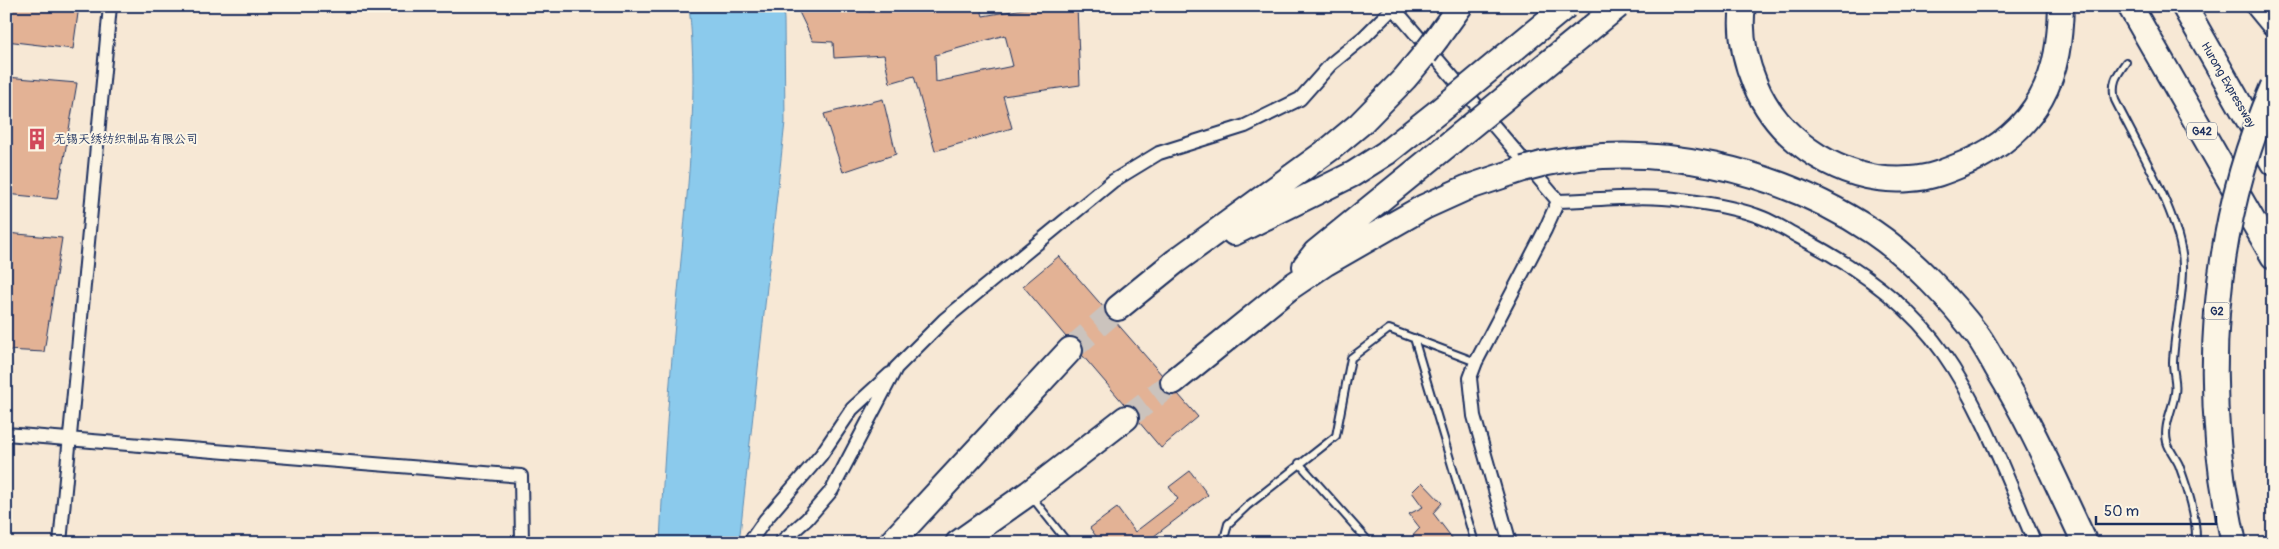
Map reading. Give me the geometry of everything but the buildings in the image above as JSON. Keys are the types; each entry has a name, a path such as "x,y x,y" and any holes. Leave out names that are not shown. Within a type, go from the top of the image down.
{"highway":[{"path":"1118,308 1176,261 1331,148 1360,124 1405,78 1460,6"},
{"path":"1176,261 1352,174 1386,152 1440,111 1566,6"},
{"path":"1289,288 1316,252 1618,6"},
{"path":"1743,6 1742,37 1748,66 1769,111 1784,129 1814,154 1837,166 1872,176 1909,179 1940,174 1982,156 2005,141 2025,120 2041,98 2054,67 2060,37 2061,6"},
{"name":"G42","path":"2130,6 2273,256"},
{"name":"Hurong Expressway","path":"2184,6 2273,163"},
{"path":"2259,6 2273,23"},
{"name":"G2","path":"2234,543 2224,498 2216,427 2214,358 2218,289 2228,226 2243,164 2273,86"},
{"path":"1173,382 1289,288 1379,232 1424,207 1466,188 1532,166 1560,161 1621,156 1690,160 1752,174 1819,201 1874,233 1931,281 1978,336 2019,403 2086,543"},
{"path":"891,543 1070,350"},
{"path":"958,543 1029,493 1126,418"}],"street":[{"path":"60,543 110,6"},
{"path":"749,543 765,520 821,455 852,409 944,320 1113,181 1158,152 1245,126 1300,100 1331,64 1364,37 1393,7 1558,200"},
{"path":"1558,200 1635,198 1681,200 1763,218 1840,260 1875,283 1912,315 1942,352 1968,396 1991,443 2035,543"},
{"path":"1510,543 1474,416 1470,378 1476,362 1545,230 1558,200"},
{"path":"780,543 832,490 896,368"},
{"path":"6,434 521,476 522,543"}],"lane":[{"path":"2126,62 2118,73 2112,87 2115,100 2176,228 2184,266 2181,310 2173,363 2176,393 2168,416 2167,441 2178,464 2189,495 2197,527 2196,543"},
{"path":"1223,543 1228,524 1247,506 1299,463 1336,436 1351,358 1389,329 1476,362"},
{"path":"1414,338 1475,543"},
{"path":"1299,463 1370,543"},
{"path":"1029,493 1068,543"}],"water":[{"path":"689,6 783,6 785,122 739,543 660,543 668,407 693,105 692,39"}],"tunnel":[{"path":"1070,350 1118,308"},
{"path":"1126,418 1173,382"}],"place":[{"name":"无锡天绣纺织制品有限公司","path":"37,139"}]}
